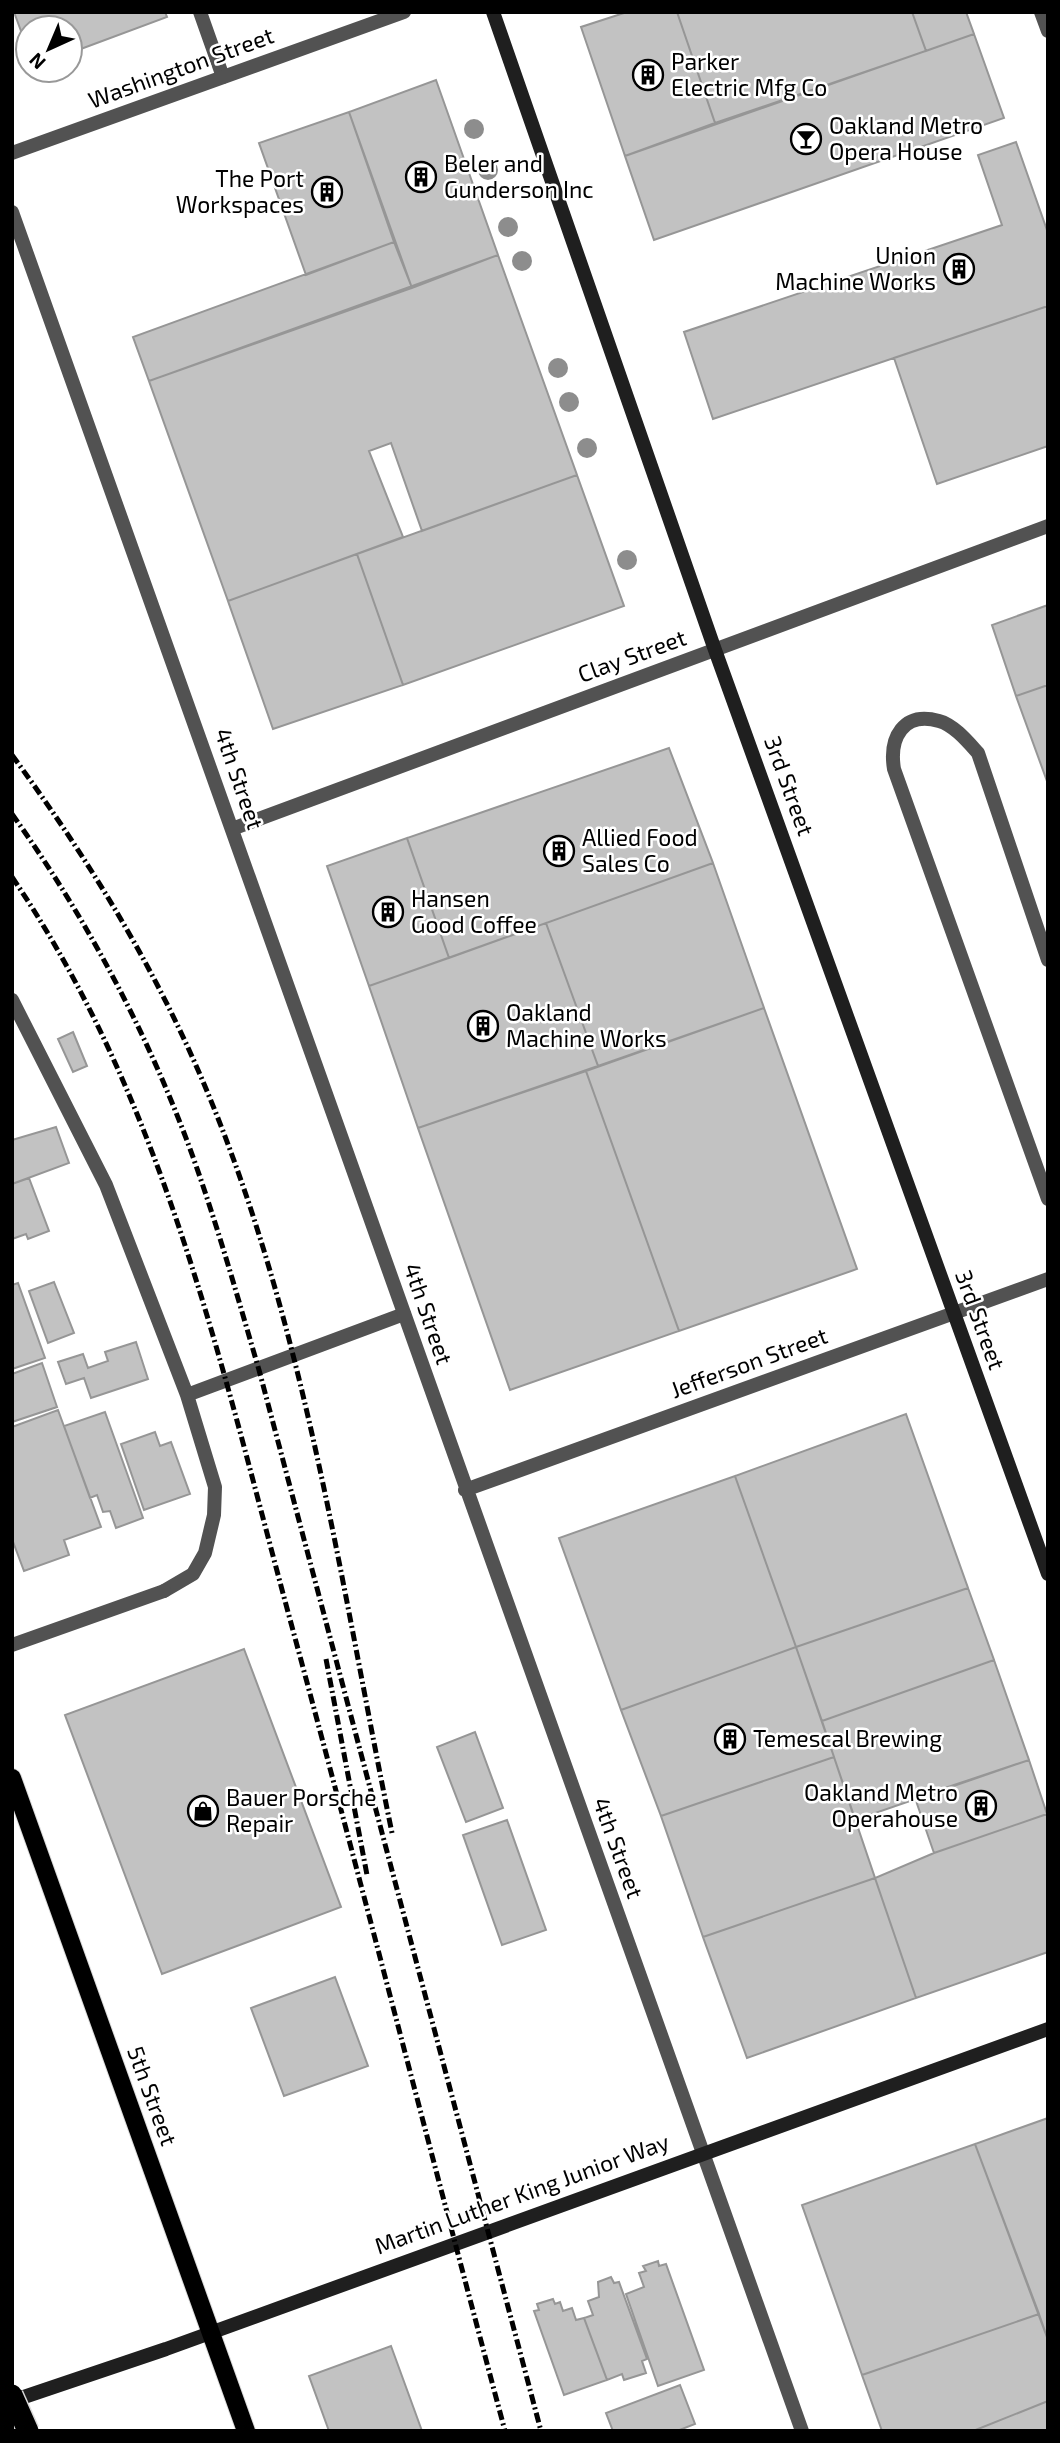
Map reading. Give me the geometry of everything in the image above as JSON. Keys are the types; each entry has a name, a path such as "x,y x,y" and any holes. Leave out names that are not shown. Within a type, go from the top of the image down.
{"highway":[{"path":"12,2399 25,2431"}],"main road":[{"name":"5th Street","path":"12,1778 246,2431"}],"street":[{"path":"200,12 223,77"},
{"name":"Washington Street","path":"12,153 404,12"},
{"name":"3rd Street","path":"493,12 715,650 1048,1574"},
{"path":"1041,12 1048,31"},
{"name":"4th Street","path":"12,212 802,2431"},
{"name":"Clay Street","path":"232,829 1048,526"},
{"path":"1048,960 978,753 964,737 940,721 912,721 899,731 891,749 894,769 1048,1199"},
{"path":"12,1000 106,1185 187,1395 215,1487 215,1514 205,1553 193,1574 164,1591 12,1645"},
{"name":"Jefferson Street","path":"466,1490 1048,1279"},
{"path":"187,1395 404,1314"},
{"name":"Martin Luther King Junior Way","path":"12,2399 211,2332 1048,2029"}],"building":[{"path":"14,12 165,12 167,17 84,48 84,14"},
{"name":"Parker Electric Mfg Co","path":"627,12 677,12 715,123 625,156 581,27"},
{"path":"677,12 912,12 926,51 715,123"},
{"path":"912,12 966,12 974,34 926,51"},
{"name":"Oakland Metro Opera House","path":"974,34 1004,118 654,240 625,156"},
{"name":"Beler and Gunderson Inc","path":"436,80 498,255 412,288 349,112"},
{"name":"The Port Workspaces","path":"349,112 394,242 306,275 259,143"},
{"name":"Union Machine Works","path":"1016,142 1048,233 1048,306 713,419 684,332 1002,225 978,155"},
{"path":"394,242 412,288 149,381 133,337"},
{"path":"498,255 577,475 422,531 391,443 369,451 403,537 228,601 149,381"},
{"path":"1048,306 1048,446 937,484 894,358"},
{"path":"577,475 624,606 403,685 357,554"},
{"path":"357,554 403,685 273,729 228,601"},
{"path":"1048,605 1048,685 1016,696 992,625"},
{"path":"1048,685 1048,784 1016,696"},
{"name":"Allied Food Sales Co","path":"669,748 713,863 449,958 407,838"},
{"name":"Hansen Good Coffee","path":"407,838 449,958 369,986 327,866"},
{"path":"713,863 764,1008 598,1066 546,923"},
{"name":"Oakland Machine Works","path":"546,923 598,1066 418,1128 369,986"},
{"path":"764,1008 857,1269 679,1331 586,1071"},
{"path":"73,1032 87,1066 73,1072 58,1039"},
{"path":"586,1071 679,1331 510,1390 418,1128"},
{"path":"56,1127 69,1163 12,1184 12,1140"},
{"path":"29,1178 49,1231 28,1239 26,1234 12,1239 12,1184"},
{"path":"54,1282 74,1333 48,1343 29,1291"},
{"path":"18,1283 45,1358 12,1369 12,1285"},
{"path":"136,1342 148,1379 91,1398 84,1378 66,1384 58,1362 83,1354 88,1368 108,1361 105,1352"},
{"path":"42,1363 57,1407 12,1422 12,1374"},
{"path":"58,1410 101,1527 64,1540 69,1555 24,1571 12,1539 12,1427"},
{"path":"105,1412 143,1518 116,1528 110,1511 103,1512 97,1495 90,1498 64,1426"},
{"path":"906,1414 968,1588 796,1647 735,1476"},
{"path":"155,1432 160,1446 171,1442 190,1494 144,1510 121,1444"},
{"path":"735,1476 796,1647 621,1710 559,1538"},
{"path":"968,1588 994,1660 822,1721 796,1647"},
{"name":"Temescal Brewing","path":"796,1647 834,1757 661,1816 621,1710"},
{"name":"Bauer Porsche Repair","path":"244,1649 341,1907 162,1974 65,1715"},
{"path":"994,1660 1029,1760 855,1820 822,1721"},
{"path":"475,1732 503,1808 466,1822 437,1747"},
{"path":"834,1757 875,1878 703,1937 661,1816"},
{"name":"Oakland Metro Operahouse","path":"1029,1760 1047,1814 934,1853 915,1798"},
{"path":"1047,1814 1048,1952 916,1998 875,1878 934,1853"},
{"path":"507,1820 546,1930 502,1945 463,1835"},
{"path":"875,1878 916,1998 747,2058 703,1937"},
{"path":"335,1977 368,2066 284,2096 251,2008"},
{"path":"1048,2118 1048,2340 975,2144"},
{"path":"975,2144 1039,2314 862,2375 802,2205"},
{"path":"658,2261 659,2266 666,2264 704,2370 658,2386 626,2294 644,2287 639,2273 646,2271 643,2266"},
{"path":"611,2277 614,2283 619,2282 647,2359 642,2361 646,2373 624,2380 622,2374 607,2380 584,2318 593,2315 588,2301 599,2297 598,2282"},
{"path":"553,2299 555,2304 560,2302 563,2311 572,2308 576,2320 584,2318 607,2380 564,2395 534,2311 539,2310 537,2304"},
{"path":"1039,2314 1048,2340 1048,2401 973,2431 882,2431 862,2375"},
{"path":"391,2346 422,2431 329,2431 309,2376"},
{"path":"680,2385 695,2424 677,2431 613,2431 606,2413"},
{"path":"1048,2401 1048,2431 973,2431"}],"railway":[{"path":"12,755 69,836 145,962 209,1096 243,1185 271,1275 318,1460 392,1833"},
{"path":"12,814 64,892 133,1016 172,1102 208,1202 259,1370 541,2431"},
{"path":"12,877 64,961 109,1049 181,1232 237,1422 505,2431"},
{"path":"326,1659 367,1875"}],"place":[{"name":"Parker Electric Mfg Co","path":"648,75"},
{"name":"Oakland Metro Opera House","path":"806,139"},
{"name":"Beler and Gunderson Inc","path":"421,177"},
{"name":"The Port Workspaces","path":"327,192"},
{"name":"Union Machine Works","path":"959,269"},
{"name":"Allied Food Sales Co","path":"559,851"},
{"name":"Hansen Good Coffee","path":"388,912"},
{"name":"Oakland Machine Works","path":"483,1026"},
{"name":"Temescal Brewing","path":"730,1739"},
{"name":"Oakland Metro Operahouse","path":"981,1806"},
{"name":"Bauer Porsche Repair","path":"203,1811"}]}
